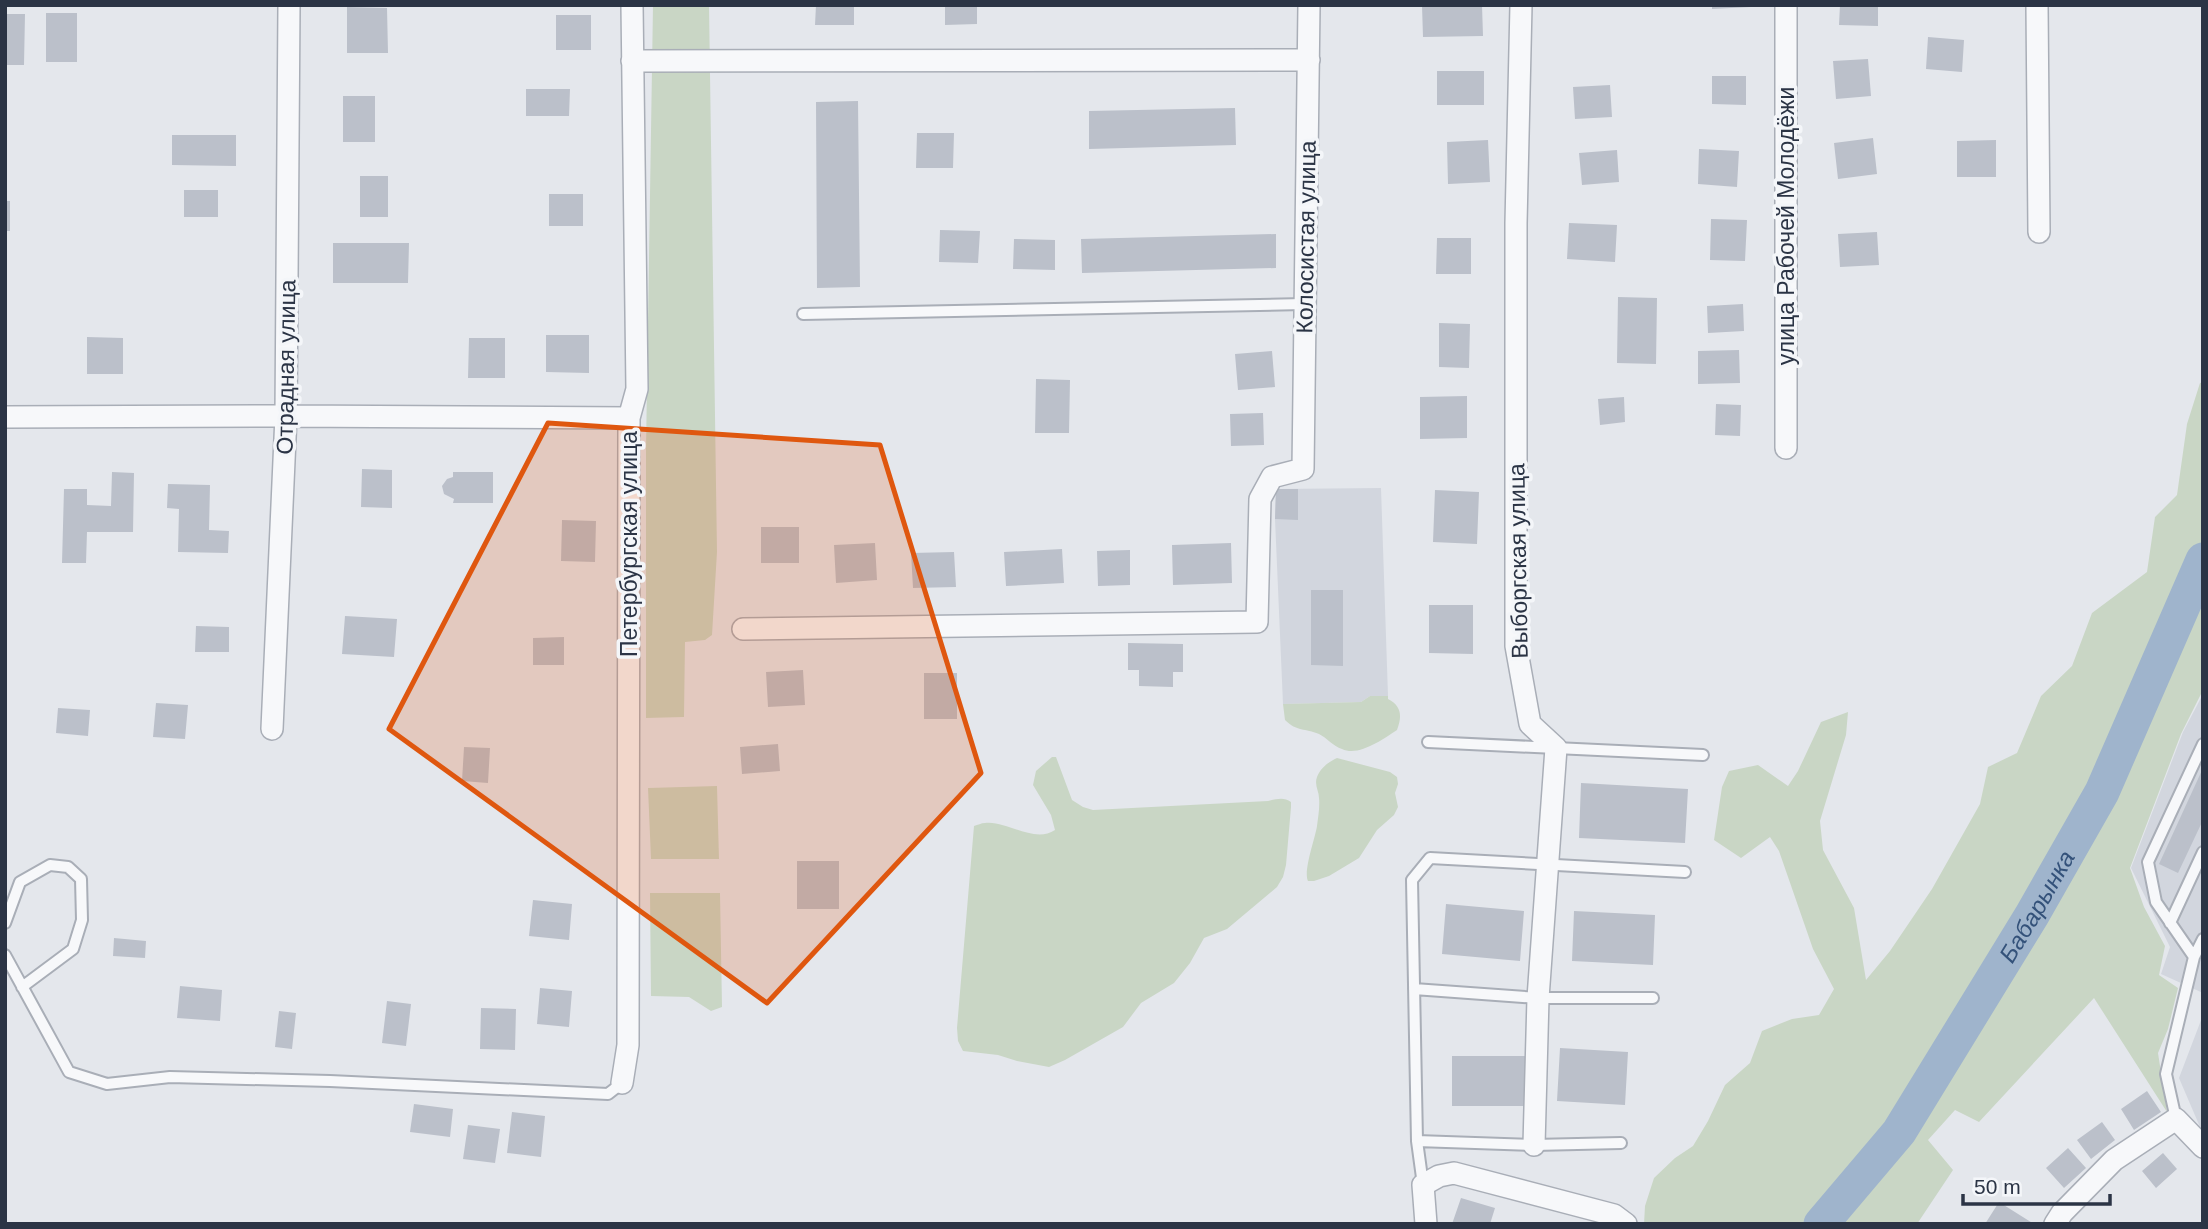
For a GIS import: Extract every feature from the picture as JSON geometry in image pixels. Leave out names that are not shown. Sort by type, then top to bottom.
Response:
[{"type":"street","name":"Отрадная улица","points":[[272,729],[286,416],[289,5]]},
{"type":"street","name":"Петербургская улица","points":[[622,1083],[628,1045],[629,418],[637,389],[632,5]]},
{"type":"street","name":"Колосистая улица","points":[[743,629],[1257,622],[1260,499],[1272,477],[1303,469],[1309,5]]},
{"type":"street","name":"Выборгская улица","points":[[1521,5],[1516,223],[1516,646],[1530,724],[1556,748]]},
{"type":"street","name":"улица Рабочей Молодёжи","points":[[1786,5],[1786,448]]},
{"type":"street","points":[[2037,5],[2039,232]]},
{"type":"street","points":[[632,61],[1309,60]]},
{"type":"street","points":[[5,417],[629,418]]},
{"type":"street","points":[[1534,1145],[1538,998],[1556,748]]},
{"type":"street","points":[[2055,1224],[2062,1213],[2114,1160],[2176,1119],[2203,1147]]},
{"type":"street","points":[[1426,1224],[1423,1185],[1439,1175],[1454,1173],[1614,1215],[1626,1224]]},
{"type":"lane","points":[[803,314],[1304,304]]},
{"type":"lane","points":[[1428,742],[1703,755]]},
{"type":"lane","points":[[2194,957],[2156,902],[2148,862],[2203,744]]},
{"type":"lane","points":[[2170,923],[2203,852]]},
{"type":"lane","points":[[1423,1185],[1417,1141],[1412,880],[1430,858],[1685,872]]},
{"type":"lane","points":[[5,923],[20,882],[50,865],[68,867],[81,879],[82,920],[73,949],[22,987]]},
{"type":"lane","points":[[2176,1119],[2166,1074],[2194,957],[2203,939]]},
{"type":"lane","points":[[5,955],[69,1072],[107,1084],[170,1077],[330,1081],[607,1094],[622,1083]]},
{"type":"lane","points":[[1414,989],[1538,998],[1653,998]]},
{"type":"lane","points":[[1417,1141],[1534,1145],[1620,1143]]},
{"type":"highlighted area","points":[[548,423],[880,445],[981,773],[767,1003],[389,729]]},
{"type":"shaded area","points":[[1381,488],[1388,696],[1370,696],[1361,702],[1283,704],[1276,489]]},
{"type":"shaded area","points":[[2203,694],[2203,993],[2161,974],[2170,947],[2131,868],[2183,732]]},
{"type":"shaded area","points":[[2203,1015],[2203,1134],[2179,1078]]},
{"type":"green space","points":[[653,5],[709,5],[717,552],[712,635],[705,640],[685,642],[684,717],[646,718],[646,449]]},
{"type":"green space","points":[[2203,382],[2203,690],[2181,734],[2130,868],[2144,907],[2165,946],[2159,975],[2178,988],[2168,1029],[2158,1053],[2167,1112],[2094,998],[1979,1122],[1955,1110],[1928,1140],[1953,1170],[1917,1224],[1644,1224],[1645,1206],[1654,1178],[1675,1158],[1693,1146],[1725,1085],[1750,1063],[1762,1031],[1792,1019],[1819,1015],[1834,989],[1813,949],[1779,851],[1770,837],[1741,858],[1714,840],[1722,787],[1729,771],[1758,765],[1788,786],[1821,722],[1848,712],[1846,735],[1820,821],[1823,850],[1854,908],[1866,980],[1890,951],[1932,889],[1980,804],[1988,767],[2017,753],[2041,696],[2072,666],[2092,613],[2147,572],[2155,517],[2177,495],[2187,424],[2200,383]]},
{"type":"green space","points":[[1370,696],[1388,696],[1400,712],[1400,721],[1397,730],[1356,751],[1342,749],[1319,734],[1297,728],[1285,720],[1283,704],[1361,702]]},
{"type":"green space","points":[[1052,757],[1056,757],[1072,800],[1093,810],[1280,799],[1291,802],[1291,807],[1286,865],[1277,887],[1227,929],[1204,938],[1190,963],[1174,983],[1141,1003],[1123,1027],[1049,1067],[998,1055],[963,1051],[958,1041],[957,1028],[974,826],[993,823],[1038,834],[1055,830],[1051,815],[1033,785],[1036,771]]},
{"type":"green space","points":[[1337,758],[1390,772],[1397,777],[1395,793],[1398,807],[1394,815],[1377,830],[1359,858],[1329,876],[1308,881],[1308,863],[1319,809],[1316,780],[1323,768]]},
{"type":"green space","points":[[717,786],[719,859],[651,859],[648,788]]},
{"type":"green space","points":[[650,893],[720,893],[722,1007],[711,1011],[689,997],[651,996]]},
{"type":"building","points":[[816,5],[854,5],[854,25],[815,25]]},
{"type":"building","points":[[945,5],[977,5],[977,24],[945,25]]},
{"type":"building","points":[[1422,5],[1482,5],[1483,36],[1423,37]]},
{"type":"building","points":[[1712,5],[1751,5],[1751,7],[1712,9]]},
{"type":"building","points":[[1840,5],[1878,5],[1878,26],[1839,25]]},
{"type":"building","points":[[347,7],[387,8],[388,53],[347,53]]},
{"type":"building","points":[[46,13],[77,13],[77,62],[46,62]]},
{"type":"building","points":[[5,14],[25,14],[24,65],[5,65]]},
{"type":"building","points":[[556,15],[591,15],[591,50],[556,50]]},
{"type":"building","points":[[1928,37],[1964,40],[1962,72],[1926,69]]},
{"type":"building","points":[[1868,59],[1871,96],[1836,99],[1833,61]]},
{"type":"building","points":[[1437,71],[1484,71],[1484,105],[1437,105]]},
{"type":"building","points":[[1712,76],[1746,76],[1746,105],[1712,104]]},
{"type":"building","points":[[1610,85],[1612,117],[1575,119],[1573,87]]},
{"type":"building","points":[[526,89],[570,89],[569,116],[526,116]]},
{"type":"building","points":[[343,96],[375,96],[375,142],[343,142]]},
{"type":"building","points":[[858,101],[860,287],[817,288],[816,102]]},
{"type":"building","points":[[1235,108],[1236,145],[1089,149],[1089,111]]},
{"type":"building","points":[[917,133],[954,133],[953,168],[916,168]]},
{"type":"building","points":[[172,135],[236,135],[236,166],[172,165]]},
{"type":"building","points":[[1873,138],[1877,174],[1838,179],[1834,143]]},
{"type":"building","points":[[1488,140],[1490,182],[1448,184],[1447,142]]},
{"type":"building","points":[[1996,140],[1996,177],[1957,177],[1957,141]]},
{"type":"building","points":[[1699,149],[1739,151],[1737,187],[1698,184]]},
{"type":"building","points":[[1617,150],[1619,182],[1582,185],[1579,153]]},
{"type":"building","points":[[360,176],[388,176],[388,217],[360,217]]},
{"type":"building","points":[[184,190],[218,190],[218,217],[184,217]]},
{"type":"building","points":[[549,194],[583,194],[583,226],[549,226]]},
{"type":"building","points":[[5,201],[10,201],[10,231],[5,231]]},
{"type":"building","points":[[1711,219],[1747,220],[1745,261],[1710,260]]},
{"type":"building","points":[[1569,223],[1617,225],[1615,262],[1567,259]]},
{"type":"building","points":[[940,230],[980,231],[978,263],[939,262]]},
{"type":"building","points":[[1877,232],[1879,265],[1840,267],[1838,234]]},
{"type":"building","points":[[1276,234],[1276,268],[1082,273],[1081,239]]},
{"type":"building","points":[[1437,238],[1471,238],[1471,274],[1436,274]]},
{"type":"building","points":[[1014,239],[1055,240],[1055,270],[1013,269]]},
{"type":"building","points":[[333,243],[409,243],[408,283],[333,283]]},
{"type":"building","points":[[1618,297],[1657,298],[1656,364],[1617,363]]},
{"type":"building","points":[[1743,304],[1744,331],[1708,333],[1707,306]]},
{"type":"building","points":[[1439,323],[1470,324],[1469,368],[1439,367]]},
{"type":"building","points":[[546,335],[589,335],[589,373],[546,372]]},
{"type":"building","points":[[87,337],[123,338],[123,374],[87,374]]},
{"type":"building","points":[[469,338],[505,338],[505,378],[468,378]]},
{"type":"building","points":[[1739,350],[1740,383],[1698,384],[1698,351]]},
{"type":"building","points":[[1272,351],[1275,387],[1238,390],[1235,354]]},
{"type":"building","points":[[1036,379],[1070,380],[1069,433],[1035,433]]},
{"type":"building","points":[[1467,396],[1467,438],[1420,439],[1420,397]]},
{"type":"building","points":[[1624,397],[1625,422],[1600,425],[1598,399]]},
{"type":"building","points":[[1716,404],[1741,405],[1740,436],[1715,435]]},
{"type":"building","points":[[1263,413],[1264,445],[1231,446],[1230,414]]},
{"type":"building","points":[[362,469],[392,470],[392,508],[361,507]]},
{"type":"building","points":[[112,472],[134,473],[133,532],[87,532],[86,563],[62,563],[64,489],[87,489],[87,505],[111,506]]},
{"type":"building","points":[[453,472],[493,472],[493,503],[453,503],[454,499],[444,494],[442,486],[447,479],[453,477]]},
{"type":"building","points":[[168,484],[210,485],[209,530],[229,531],[228,553],[178,552],[179,509],[167,508]]},
{"type":"building","points":[[1276,489],[1298,489],[1298,520],[1275,519]]},
{"type":"building","points":[[1435,490],[1479,492],[1477,544],[1433,542]]},
{"type":"building","points":[[562,520],[596,521],[595,562],[561,561]]},
{"type":"building","points":[[761,527],[799,527],[799,563],[761,563]]},
{"type":"building","points":[[875,543],[877,580],[836,583],[834,545]]},
{"type":"building","points":[[1231,543],[1232,583],[1173,585],[1172,545]]},
{"type":"building","points":[[1062,549],[1064,583],[1006,586],[1004,552]]},
{"type":"building","points":[[1130,550],[1130,585],[1098,586],[1097,551]]},
{"type":"building","points":[[954,552],[956,587],[913,588],[911,553]]},
{"type":"building","points":[[1311,590],[1343,590],[1343,666],[1311,665]]},
{"type":"building","points":[[1429,605],[1473,605],[1473,654],[1429,653]]},
{"type":"building","points":[[345,616],[397,619],[394,657],[342,654]]},
{"type":"building","points":[[196,626],[229,627],[229,652],[195,652]]},
{"type":"building","points":[[564,637],[564,665],[533,665],[533,638]]},
{"type":"building","points":[[1128,643],[1183,644],[1183,672],[1173,672],[1173,687],[1139,686],[1139,670],[1128,670]]},
{"type":"building","points":[[803,670],[805,705],[768,707],[766,672]]},
{"type":"building","points":[[924,673],[957,673],[957,719],[924,719]]},
{"type":"building","points":[[156,703],[188,705],[185,739],[153,737]]},
{"type":"building","points":[[58,708],[90,710],[88,736],[56,733]]},
{"type":"building","points":[[778,744],[780,771],[742,774],[740,747]]},
{"type":"building","points":[[464,747],[490,748],[488,783],[462,781]]},
{"type":"building","points":[[2203,768],[2203,820],[2178,873],[2159,864]]},
{"type":"building","points":[[1581,783],[1688,789],[1685,843],[1579,838]]},
{"type":"building","points":[[797,861],[839,861],[839,909],[797,909]]},
{"type":"building","points":[[533,900],[572,904],[569,940],[529,936]]},
{"type":"building","points":[[1446,904],[1524,911],[1520,961],[1442,954]]},
{"type":"building","points":[[1574,911],[1655,915],[1653,965],[1572,961]]},
{"type":"building","points":[[114,938],[146,941],[145,958],[113,956]]},
{"type":"building","points":[[180,986],[222,990],[220,1021],[177,1018]]},
{"type":"building","points":[[540,988],[572,991],[569,1027],[537,1024]]},
{"type":"building","points":[[387,1001],[411,1004],[406,1046],[382,1043]]},
{"type":"building","points":[[481,1008],[516,1009],[515,1050],[480,1049]]},
{"type":"building","points":[[279,1011],[296,1013],[292,1049],[275,1047]]},
{"type":"building","points":[[1560,1048],[1628,1052],[1625,1105],[1557,1101]]},
{"type":"building","points":[[1452,1056],[1527,1056],[1528,1106],[1452,1106]]},
{"type":"building","points":[[2147,1091],[2161,1112],[2134,1130],[2121,1109]]},
{"type":"building","points":[[414,1104],[453,1109],[450,1137],[410,1132]]},
{"type":"building","points":[[512,1112],[545,1116],[541,1157],[507,1153]]},
{"type":"building","points":[[2102,1122],[2115,1140],[2091,1159],[2077,1140]]},
{"type":"building","points":[[468,1125],[500,1129],[495,1163],[463,1159]]},
{"type":"building","points":[[2068,1148],[2086,1168],[2064,1188],[2046,1168]]},
{"type":"building","points":[[2163,1153],[2177,1169],[2156,1188],[2142,1171]]},
{"type":"building","points":[[1461,1198],[1495,1208],[1490,1224],[1452,1224]]},
{"type":"building","points":[[1999,1202],[2034,1224],[1985,1224]]},
{"type":"waterway","name":"Бабарынка","points":[[1821,1224],[1899,1132],[2032,915],[2102,792],[2203,560]]}]
